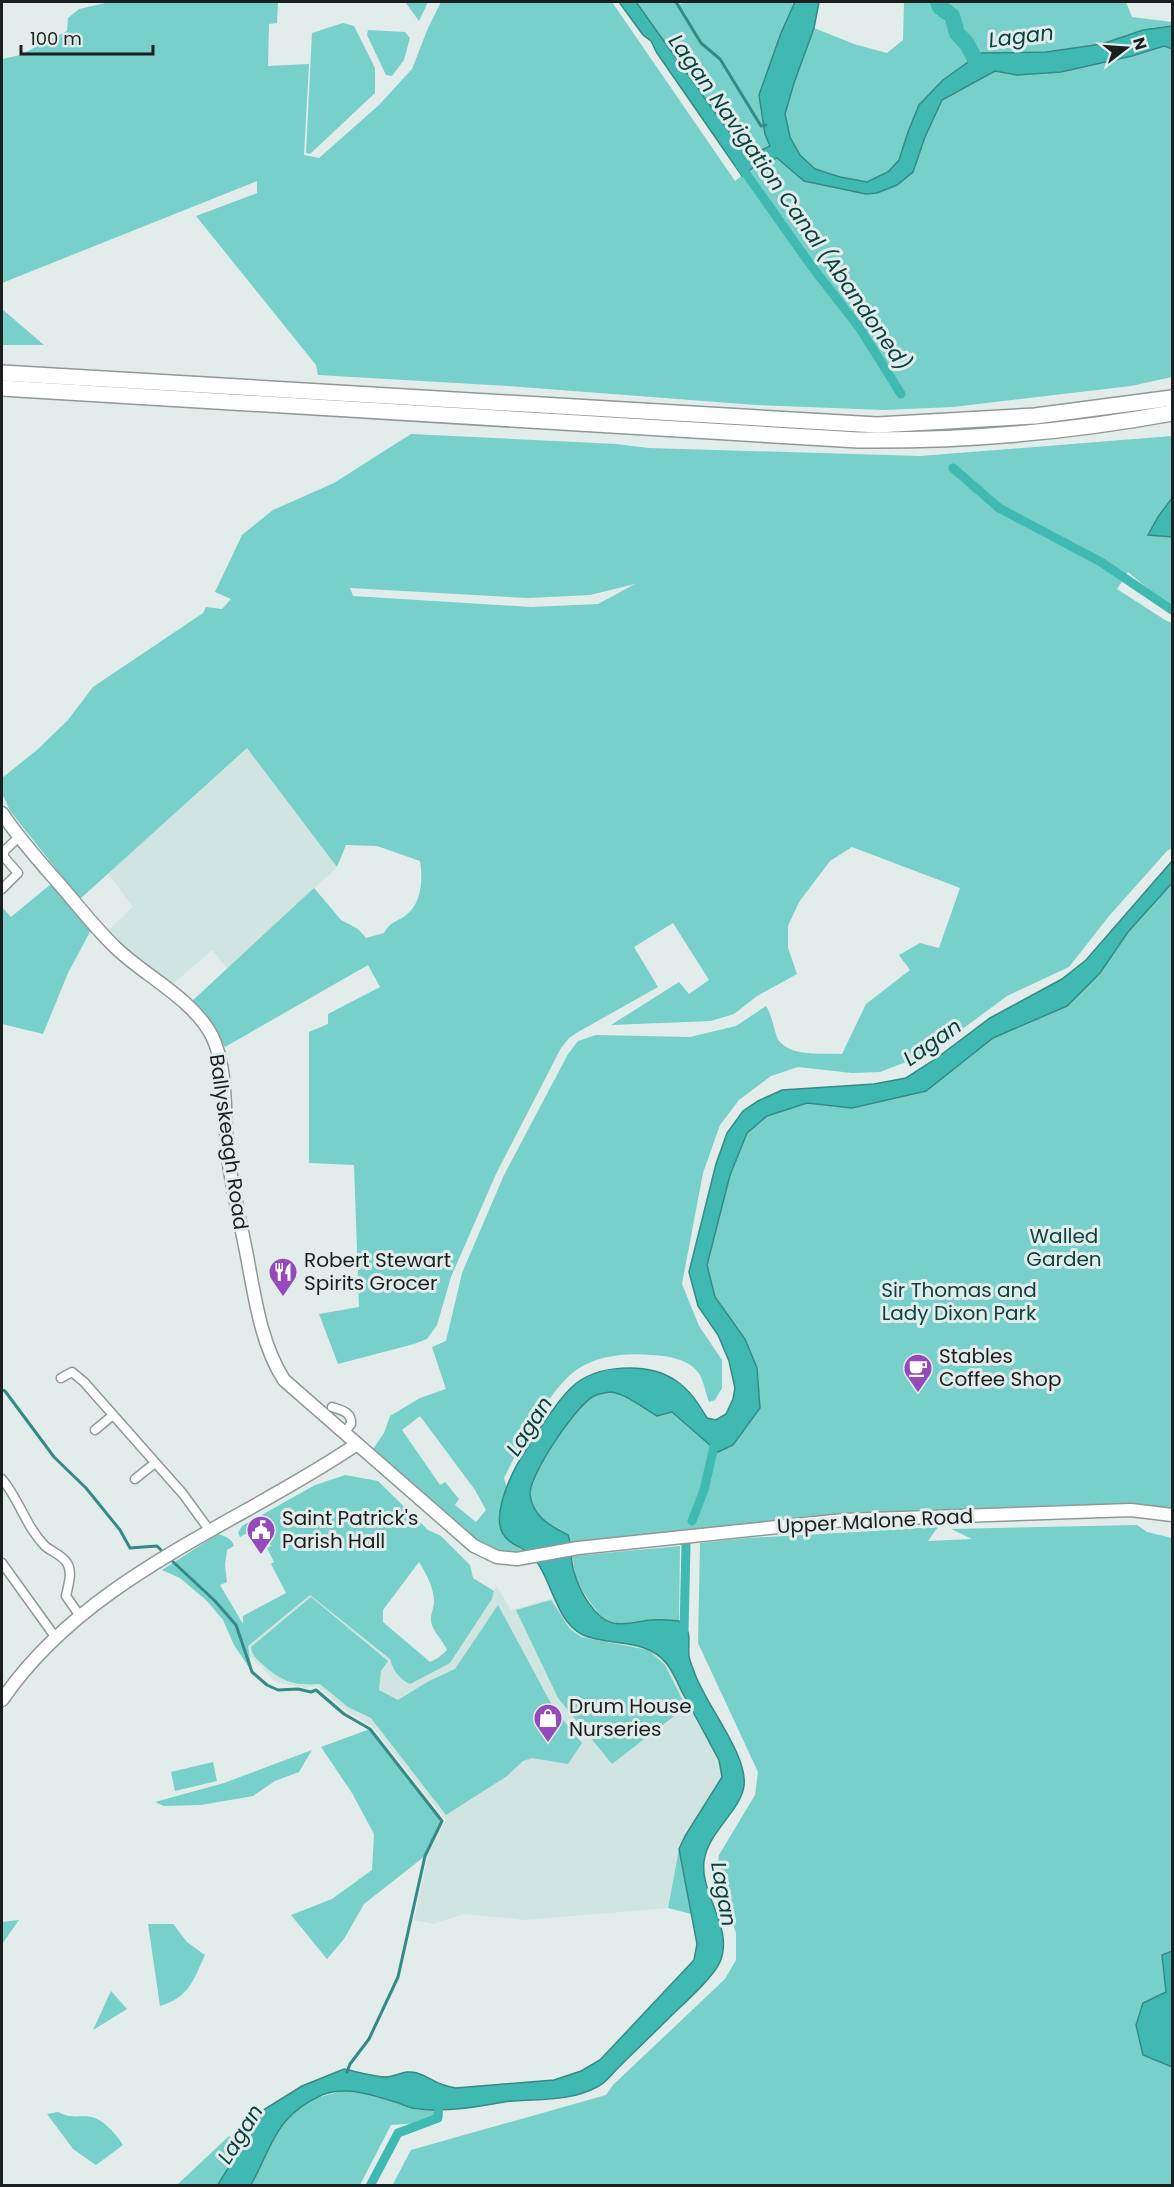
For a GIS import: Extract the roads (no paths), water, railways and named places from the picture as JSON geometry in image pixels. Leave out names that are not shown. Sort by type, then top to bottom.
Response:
[{"type":"highway","points":[[2,373],[877,425],[1035,416],[1173,398]]},
{"type":"highway","points":[[2,388],[896,441],[1070,428],[1173,413]]},
{"type":"main road","name":"Ballyskeagh Road","points":[[2,813],[19,837],[102,934],[177,997],[196,1015],[211,1035],[219,1054],[226,1115],[227,1156],[267,1345],[284,1380],[357,1444]]},
{"type":"main road","points":[[2,1696],[56,1638],[118,1586],[357,1444]]},
{"type":"main road","name":"Upper Malone Road","points":[[357,1444],[474,1546],[497,1557],[517,1559],[578,1548],[844,1520],[1131,1510],[1173,1515]]},
{"type":"street","points":[[2,889],[18,873],[4,857],[4,851],[19,837]]},
{"type":"street","points":[[61,1378],[72,1372],[183,1494],[210,1531]]},
{"type":"street","points":[[332,1407],[350,1416],[351,1424],[344,1433]]},
{"type":"street","points":[[95,1430],[113,1415]]},
{"type":"street","points":[[135,1479],[155,1463]]},
{"type":"street","points":[[2,1479],[45,1546],[68,1564],[70,1573],[66,1596],[80,1617]]},
{"type":"street","points":[[2,1563],[56,1638]]},
{"type":"waterway","points":[[676,2],[701,43],[720,59],[761,126],[766,125]]},
{"type":"waterway","points":[[938,2],[940,7],[952,16],[957,33],[967,44],[979,66]]},
{"type":"waterway","name":"Lagan Navigation Canal (Abandoned)","points":[[740,165],[810,264],[861,330],[901,394]]},
{"type":"waterway","name":"Lagan Navigation Canal (Abandoned)","points":[[953,468],[999,508],[1101,562],[1172,610]]},
{"type":"waterway","points":[[2,1390],[54,1457],[86,1488],[120,1530],[130,1548],[157,1546],[163,1552]]},
{"type":"waterway","points":[[692,1521],[704,1490],[716,1438]]},
{"type":"waterway","points":[[681,1638],[684,1630],[686,1545]]},
{"type":"waterway","points":[[170,1559],[215,1601],[236,1625],[252,1672],[267,1685],[278,1690],[298,1689],[311,1692],[316,1690],[344,1714],[370,1729],[442,1821],[425,1856],[398,1977],[369,2039],[350,2064],[347,2072]]},
{"type":"waterway","points":[[370,2186],[398,2133],[438,2118],[439,2099]]},
{"type":"place","name":"Robert Stewart Spirits Grocer","points":[[283,1298]]},
{"type":"place","name":"Stables Coffee Shop","points":[[918,1394]]},
{"type":"place","name":"Saint Patrick's Parish Hall","points":[[261,1556]]},
{"type":"place","name":"Drum House Nurseries","points":[[548,1744]]},
{"type":"water label","name":"Lagan","points":[[1021,36]]},
{"type":"water label","name":"Lagan","points":[[932,1042]]},
{"type":"water label","name":"Lagan","points":[[529,1426]]},
{"type":"water label","name":"Lagan","points":[[724,1894]]},
{"type":"water label","name":"Lagan","points":[[240,2134]]},
{"type":"park label","name":"Walled Garden","points":[[1064,1248]]},
{"type":"park label","name":"Sir Thomas and Lady Dixon Park","points":[[959,1302]]}]
